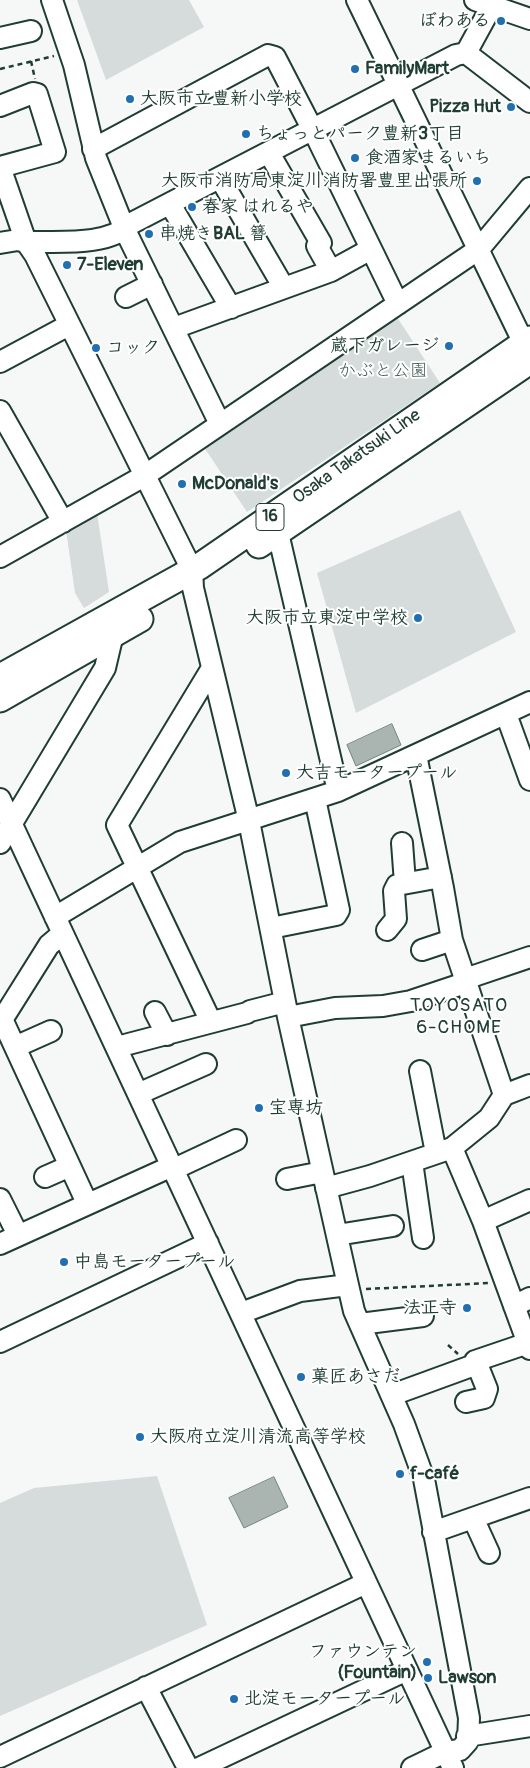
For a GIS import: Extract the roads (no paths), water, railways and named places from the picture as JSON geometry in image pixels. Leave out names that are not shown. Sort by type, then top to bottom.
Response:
[{"type":"main road","name":"Osaka Takatsuki Line","points":[[0,677],[278,533],[528,350]]},
{"type":"main road","name":"Osaka Takatsuki Line","points":[[0,699],[113,634],[528,350]]},
{"type":"street","points":[[52,0],[70,52],[93,149],[125,230],[220,424]]},
{"type":"street","points":[[357,0],[528,350]]},
{"type":"street","points":[[466,53],[488,2],[530,19]]},
{"type":"street","points":[[0,38],[30,31]]},
{"type":"street","points":[[0,243],[18,240],[26,242],[87,240],[119,234],[132,224],[456,55],[466,53],[530,102]]},
{"type":"street","points":[[93,149],[268,55],[275,57],[398,304]]},
{"type":"street","points":[[0,106],[33,93],[37,94],[55,152],[1,172],[26,242],[35,255],[144,476],[192,579],[249,820],[287,1010],[349,1288],[360,1324],[392,1396],[424,1479],[469,1718],[468,1741],[449,1760],[412,1768]]},
{"type":"street","points":[[269,153],[321,243],[317,246],[331,271]]},
{"type":"street","points":[[220,178],[284,288]]},
{"type":"street","points":[[0,557],[144,476],[479,249],[530,188]]},
{"type":"street","points":[[170,204],[230,308]]},
{"type":"street","points":[[174,328],[331,271],[371,249]]},
{"type":"street","points":[[126,297],[152,284]]},
{"type":"street","points":[[0,362],[69,325]]},
{"type":"street","points":[[0,410],[63,522]]},
{"type":"street","points":[[278,533],[338,791]]},
{"type":"street","points":[[0,843],[6,822],[105,668],[113,634]]},
{"type":"street","points":[[211,1022],[117,825],[212,668]]},
{"type":"street","points":[[87,1203],[15,1047],[1,1021],[59,926],[137,867],[180,842],[338,791],[530,702]]},
{"type":"street","points":[[506,714],[530,780]]},
{"type":"street","points":[[416,755],[452,940],[504,1095]]},
{"type":"street","points":[[0,799],[6,822],[59,926],[117,1047],[171,1169],[208,1243],[449,1760]]},
{"type":"street","points":[[271,928],[336,915],[339,910],[315,799]]},
{"type":"street","points":[[402,843],[405,884]]},
{"type":"street","points":[[383,936],[396,919],[394,891],[397,885],[441,877]]},
{"type":"street","points":[[422,950],[452,940]]},
{"type":"street","points":[[117,1047],[248,1012],[383,1006],[411,1001],[465,983],[468,978],[530,956]]},
{"type":"street","points":[[155,1012],[167,1035]]},
{"type":"street","points":[[15,1047],[51,1031]]},
{"type":"street","points":[[138,1094],[206,1064]]},
{"type":"street","points":[[420,1071],[444,1150],[483,1221],[505,1282],[522,1302],[529,1346],[475,1361],[487,1389],[484,1398],[466,1402]]},
{"type":"street","points":[[287,1179],[324,1180],[412,1162],[444,1150],[489,1118],[504,1095],[530,1085]]},
{"type":"street","points":[[0,1244],[87,1203],[236,1140]]},
{"type":"street","points":[[412,1162],[423,1238]]},
{"type":"street","points":[[45,1177],[70,1166]]},
{"type":"street","points":[[0,1199],[18,1236]]},
{"type":"street","points":[[483,1221],[530,1200]]},
{"type":"street","points":[[337,1235],[393,1226]]},
{"type":"street","points":[[0,1342],[208,1243]]},
{"type":"street","points":[[240,1313],[300,1291],[349,1288]]},
{"type":"street","points":[[360,1324],[423,1316]]},
{"type":"street","points":[[392,1396],[477,1364]]},
{"type":"street","points":[[433,1532],[530,1498]]},
{"type":"street","points":[[473,1518],[489,1553]]},
{"type":"street","points":[[0,1757],[366,1583]]},
{"type":"street","points":[[199,1768],[407,1670]]},
{"type":"street","points":[[146,1687],[188,1768]]},
{"type":"street","points":[[467,1736],[530,1726]]},
{"type":"place","name":"ぼわある","points":[[501,21]]},
{"type":"place","name":"FamilyMart","points":[[355,69]]},
{"type":"place","name":"大阪市立豊新小学校","points":[[130,99]]},
{"type":"place","name":"Pizza Hut","points":[[511,107]]},
{"type":"place","name":"ちょっとパーク豊新3丁目","points":[[246,134]]},
{"type":"place","name":"食酒家まるいち","points":[[355,158]]},
{"type":"place","name":"大阪市消防局東淀川消防署豊里出張所","points":[[477,181]]},
{"type":"place","name":"春家 はれるや","points":[[192,207]]},
{"type":"place","name":"串焼きBAL 簪","points":[[149,234]]},
{"type":"place","name":"7-Eleven","points":[[67,265]]},
{"type":"place","name":"蔵下ガレージ","points":[[449,346]]},
{"type":"place","name":"コック","points":[[96,348]]},
{"type":"place","name":"McDonald's","points":[[182,484]]},
{"type":"place","name":"大阪市立東淀中学校","points":[[418,618]]},
{"type":"place","name":"大吉モータープール","points":[[286,773]]},
{"type":"place","name":"宝専坊","points":[[259,1108]]},
{"type":"place","name":"中島モータープール","points":[[64,1262]]},
{"type":"place","name":"法正寺","points":[[467,1308]]},
{"type":"place","name":"菓匠あさだ","points":[[301,1377]]},
{"type":"place","name":"大阪府立淀川清流高等学校","points":[[140,1437]]},
{"type":"place","name":"f-café","points":[[400,1474]]},
{"type":"place","name":"ファウンテン (Fountain)","points":[[427,1662]]},
{"type":"place","name":"Lawson","points":[[428,1678]]},
{"type":"place","name":"北淀モータープール","points":[[234,1699]]},
{"type":"district","name":"TOYOSATO 6-CHOME","points":[[459,1017]]},
{"type":"park label","name":"かぶと公園","points":[[383,371]]}]
